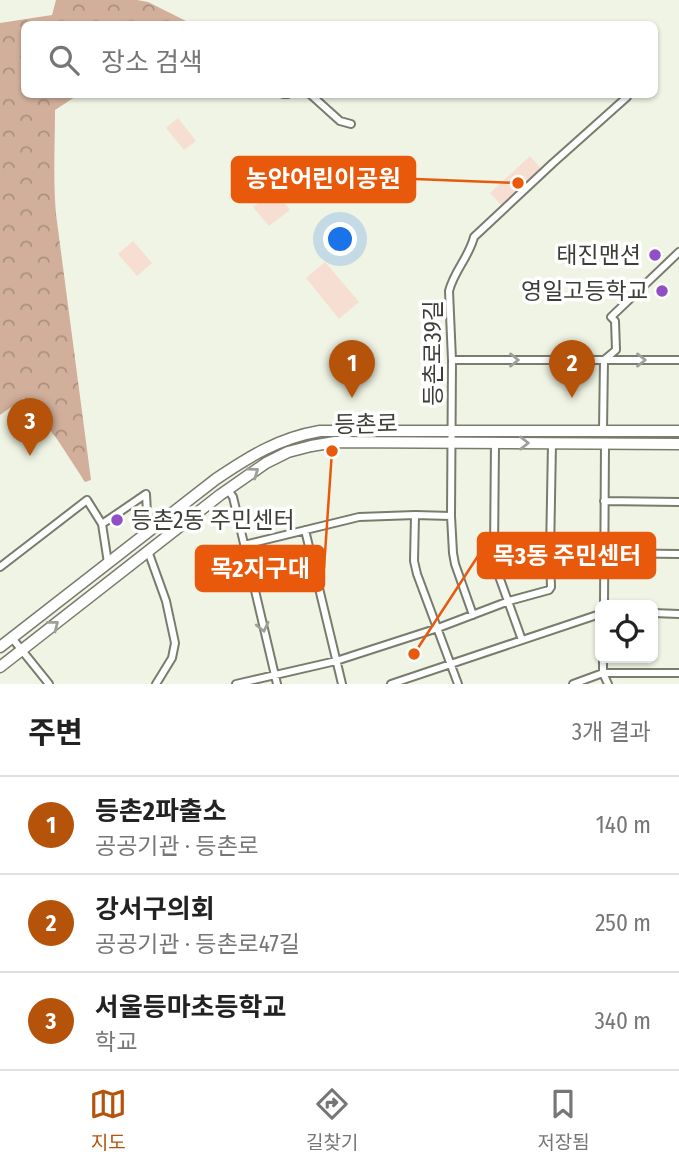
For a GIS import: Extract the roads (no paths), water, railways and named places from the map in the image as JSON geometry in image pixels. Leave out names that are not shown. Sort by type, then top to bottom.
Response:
[{"type":"main road","name":"등촌로","points":[[0,647],[216,479],[267,447],[298,435],[320,431],[679,430]]},
{"type":"main road","name":"등촌로","points":[[0,667],[229,490],[273,459],[288,452],[335,442],[679,443]]},
{"type":"street","points":[[314,98],[340,121],[351,124]]},
{"type":"street","name":"등촌로39길","points":[[473,615],[455,564],[451,516],[452,360],[449,291],[452,280],[472,246],[474,237],[626,98]]},
{"type":"street","points":[[603,430],[604,360],[616,350],[615,321],[611,317],[679,252]]},
{"type":"street","points":[[452,360],[679,360]]},
{"type":"street","points":[[495,443],[496,568],[522,640]]},
{"type":"street","points":[[236,684],[336,661],[438,628],[509,601],[549,590],[552,443]]},
{"type":"street","points":[[604,600],[605,443]]},
{"type":"street","points":[[229,490],[233,497],[277,684]]},
{"type":"street","points":[[102,524],[146,494],[147,513],[156,526]]},
{"type":"street","points":[[0,567],[87,500],[102,524],[108,563]]},
{"type":"street","points":[[604,501],[679,502]]},
{"type":"street","points":[[415,515],[414,561],[417,574],[458,684]]},
{"type":"street","points":[[244,545],[359,517],[451,516]]},
{"type":"street","points":[[305,530],[342,684]]},
{"type":"street","points":[[148,551],[166,601],[175,643],[172,658],[156,684]]},
{"type":"street","points":[[494,552],[550,555],[679,554]]},
{"type":"street","points":[[658,613],[679,614]]},
{"type":"street","points":[[391,684],[595,616]]},
{"type":"street","points":[[12,638],[49,684]]},
{"type":"street","points":[[603,663],[603,673],[608,684]]},
{"type":"street","points":[[573,684],[603,673],[679,673]]},
{"type":"place","name":"농안어린이공원","points":[[518,183]]},
{"type":"place","name":"태진맨션","points":[[655,255]]},
{"type":"place","name":"영일고등학교","points":[[662,291]]},
{"type":"place","name":"등촌2파출소","points":[[352,398]]},
{"type":"place","name":"강서구의회","points":[[572,398]]},
{"type":"place","name":"목2지구대","points":[[332,451]]},
{"type":"place","name":"서울등마초등학교","points":[[30,456]]},
{"type":"place","name":"등촌2동 주민센터","points":[[117,520]]},
{"type":"place","name":"목3동 주민센터","points":[[414,654]]}]
